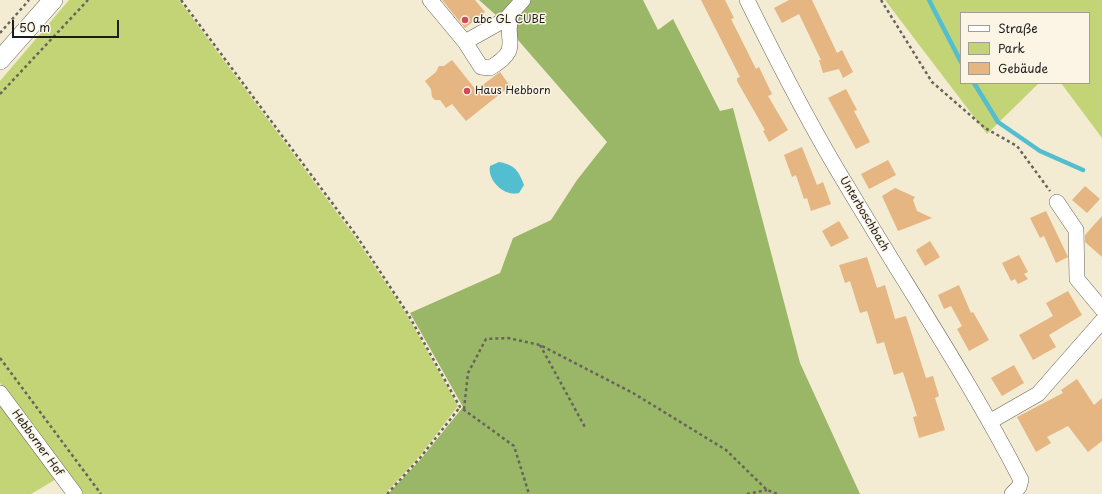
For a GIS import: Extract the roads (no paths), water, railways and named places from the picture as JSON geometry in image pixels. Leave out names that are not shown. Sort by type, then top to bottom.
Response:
[{"type":"main road","points":[[0,60],[53,0]]},
{"type":"street","points":[[430,0],[465,42],[481,67],[490,68],[508,55],[510,47],[509,22],[513,12]]},
{"type":"street","points":[[465,42],[506,19],[523,0]]},
{"type":"street","name":"Unterboschbach","points":[[747,0],[793,91],[846,185],[991,421],[1021,480],[1019,488],[1012,494]]},
{"type":"street","points":[[1057,202],[1076,230],[1077,279],[1102,309]]},
{"type":"street","points":[[991,421],[1038,394],[1102,321]]},
{"type":"street","name":"Hebborner Hof","points":[[0,393],[75,494]]},
{"type":"water","points":[[499,162],[509,165],[518,172],[524,185],[519,193],[508,193],[498,187],[494,182],[491,177],[490,166]]},
{"type":"waterway","points":[[929,0],[960,60]]},
{"type":"waterway","points":[[975,84],[998,122],[1040,151],[1083,170]]},
{"type":"place","name":"abc GL CUBE","points":[[465,20]]},
{"type":"place","name":"Haus Hebborn","points":[[467,91]]}]
